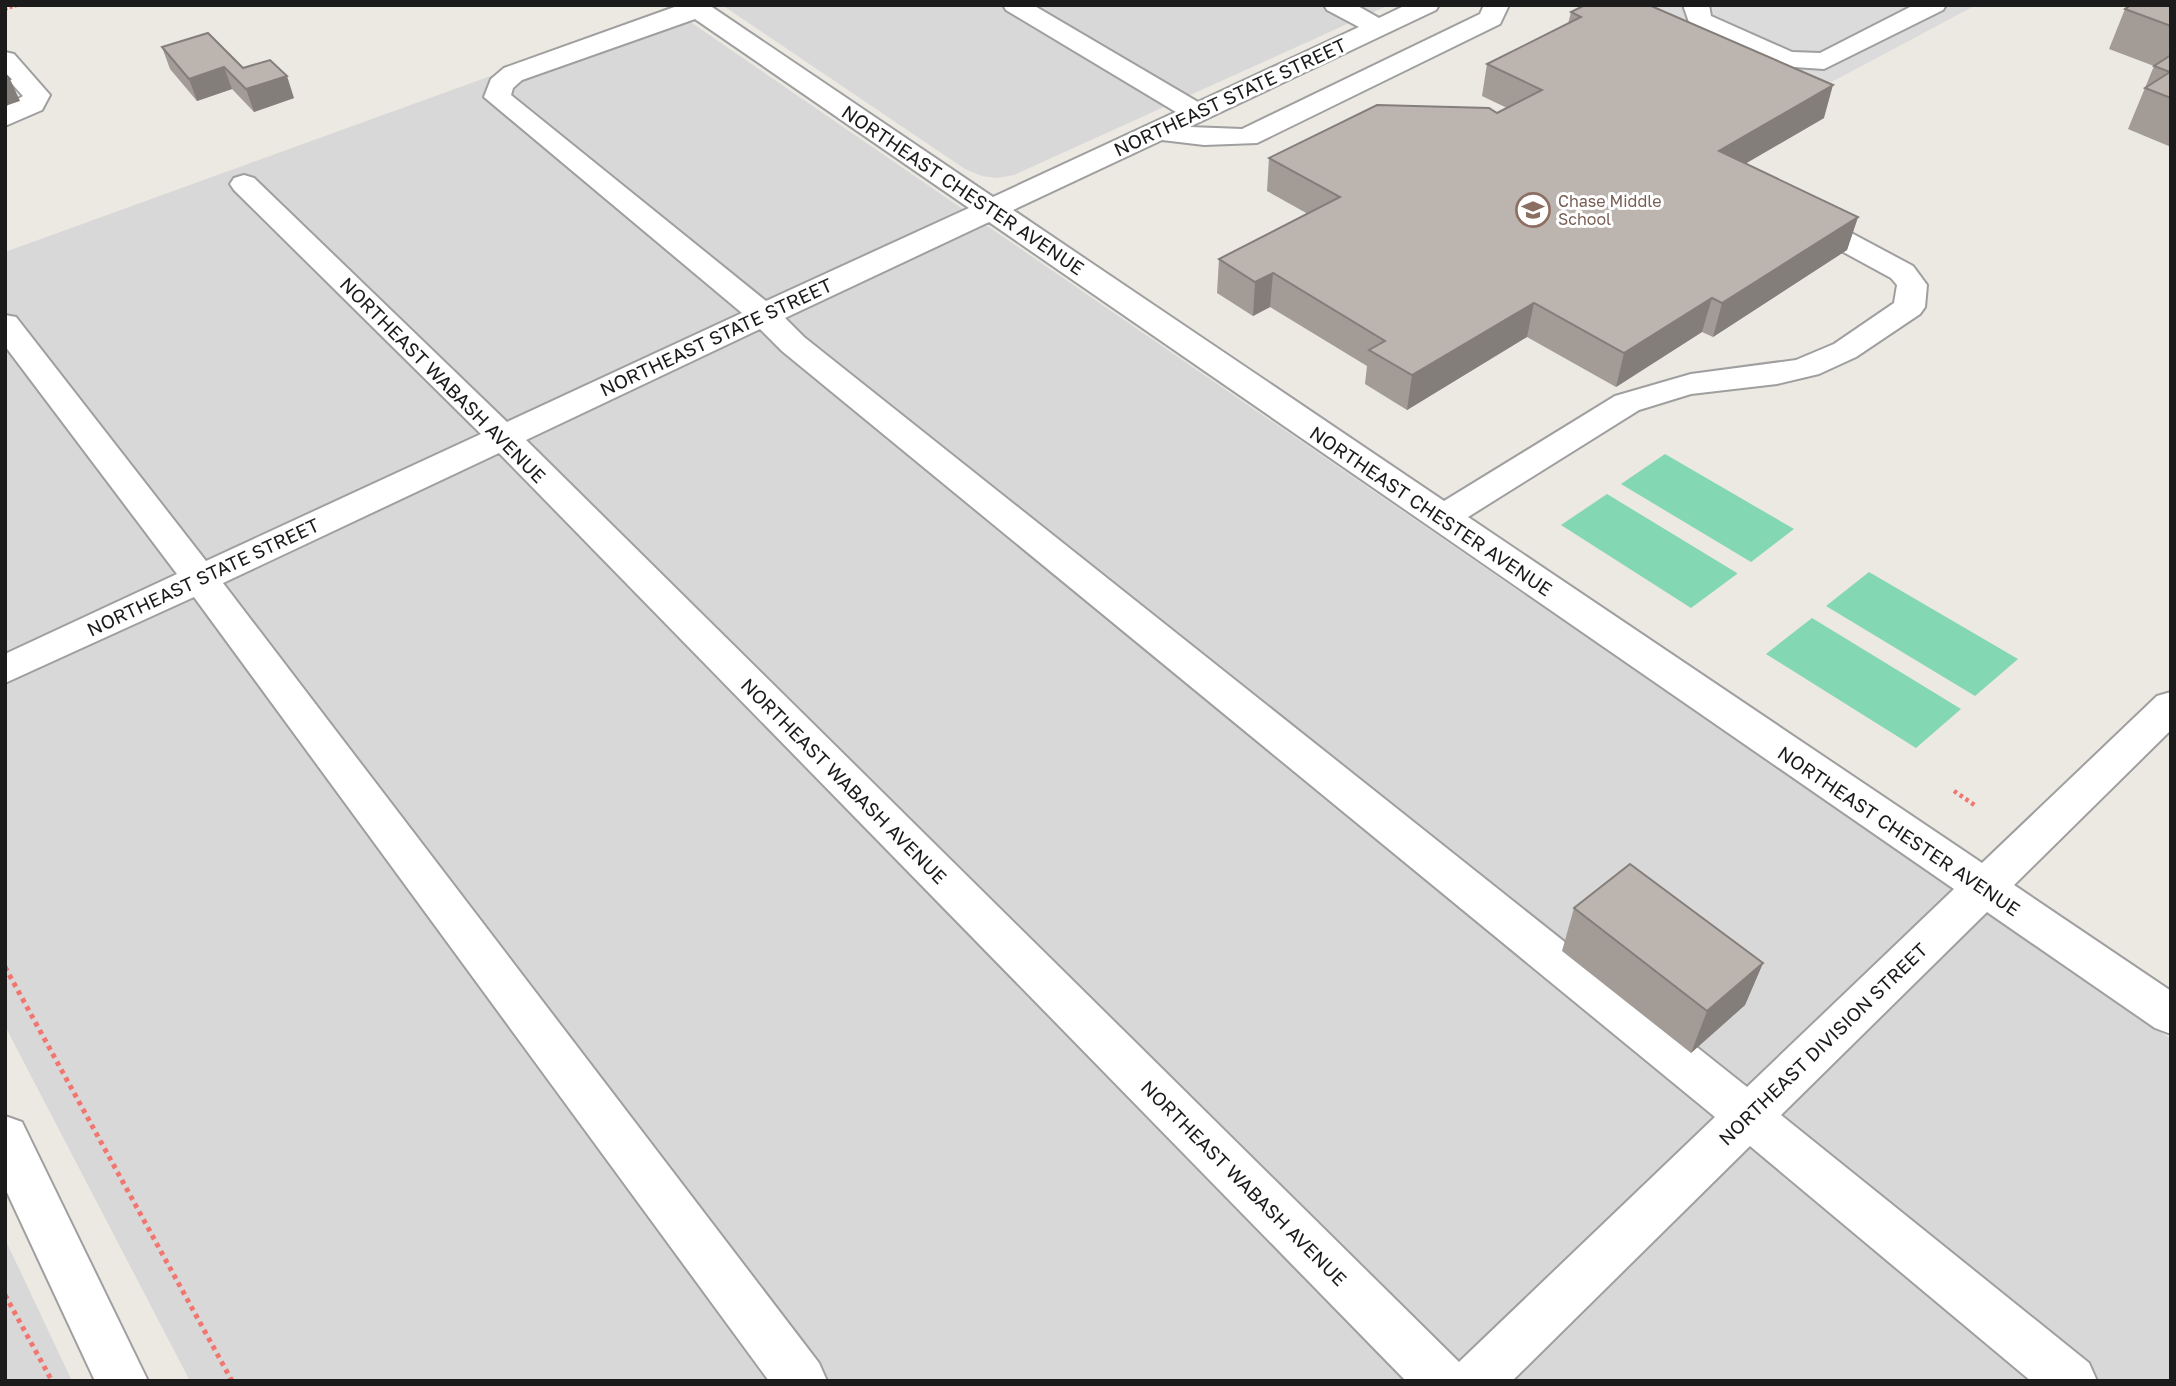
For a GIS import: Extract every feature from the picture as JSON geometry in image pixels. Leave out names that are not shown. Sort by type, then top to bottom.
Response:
[{"type":"street","points":[[1016,5],[1197,113]]},
{"type":"street","points":[[1336,5],[1380,27]]},
{"type":"street","name":"NORTHEAST STATE STREET","points":[[5,670],[1427,5]]},
{"type":"street","points":[[1158,131],[1204,137],[1247,137],[1491,19],[1497,5]]},
{"type":"street","points":[[1696,5],[1699,20],[1788,60],[1824,61],[1934,5]]},
{"type":"street","points":[[695,7],[513,74],[500,85],[497,97],[764,315],[793,344],[1748,1116],[2071,1381]]},
{"type":"street","name":"NORTHEAST CHESTER AVENUE","points":[[695,7],[2171,1015]]},
{"type":"street","points":[[5,116],[22,103],[26,95],[6,68]]},
{"type":"street","name":"NORTHEAST WABASH AVENUE","points":[[244,184],[503,437],[1442,1381]]},
{"type":"street","points":[[1443,518],[1628,403],[1656,392],[1699,383],[1784,373],[1821,363],[1848,349],[1909,307],[1912,285],[1902,272],[1780,207]]},
{"type":"street","points":[[5,324],[200,579],[801,1381]]},
{"type":"street","name":"NORTHEAST DIVISION STREET","points":[[1475,1381],[2171,706]]},
{"type":"street","points":[[5,1137],[122,1381]]},
{"type":"path","points":[[5,9],[18,5]]},
{"type":"path","points":[[1954,792],[1976,806]]},
{"type":"path","points":[[5,967],[232,1381]]},
{"type":"path","points":[[5,1295],[52,1381]]},
{"type":"shaded area","points":[[722,5],[1389,5],[1014,175],[997,178],[982,176],[965,169]]},
{"type":"shaded area","points":[[1645,5],[1976,5],[1824,86]]},
{"type":"shaded area","points":[[673,10],[2171,1039],[2171,1381],[190,1381],[5,1026],[5,252]]},
{"type":"shaded area","points":[[5,1239],[72,1381],[5,1381]]},
{"type":"green space","points":[[1665,454],[1794,529],[1751,562],[1621,484]]},
{"type":"green space","points":[[1607,494],[1737,574],[1691,608],[1561,525]]},
{"type":"green space","points":[[1869,572],[2018,659],[1975,696],[1826,606]]},
{"type":"green space","points":[[1812,618],[1961,709],[1916,748],[1766,654]]},
{"type":"building","name":"Chase Middle School","points":[[1585,5],[1649,5],[1833,85],[1719,151],[1858,217],[1722,303],[1712,298],[1624,353],[1534,303],[1412,375],[1369,350],[1385,341],[1273,273],[1255,282],[1219,259],[1340,197],[1269,158],[1377,105],[1489,108],[1497,113],[1542,90],[1487,64],[1581,17],[1571,12]]},
{"type":"building","points":[[2131,5],[2171,5],[2171,26],[2125,9]]},
{"type":"building","points":[[208,33],[243,68],[270,60],[287,76],[246,89],[224,67],[189,79],[162,47]]},
{"type":"building","points":[[2171,55],[2171,98],[2145,88],[2170,72],[2154,66]]},
{"type":"building","points":[[1630,864],[1763,963],[1707,1011],[1574,908]]},
{"type":"place","name":"Chase Middle School","points":[[1533,210]]}]
